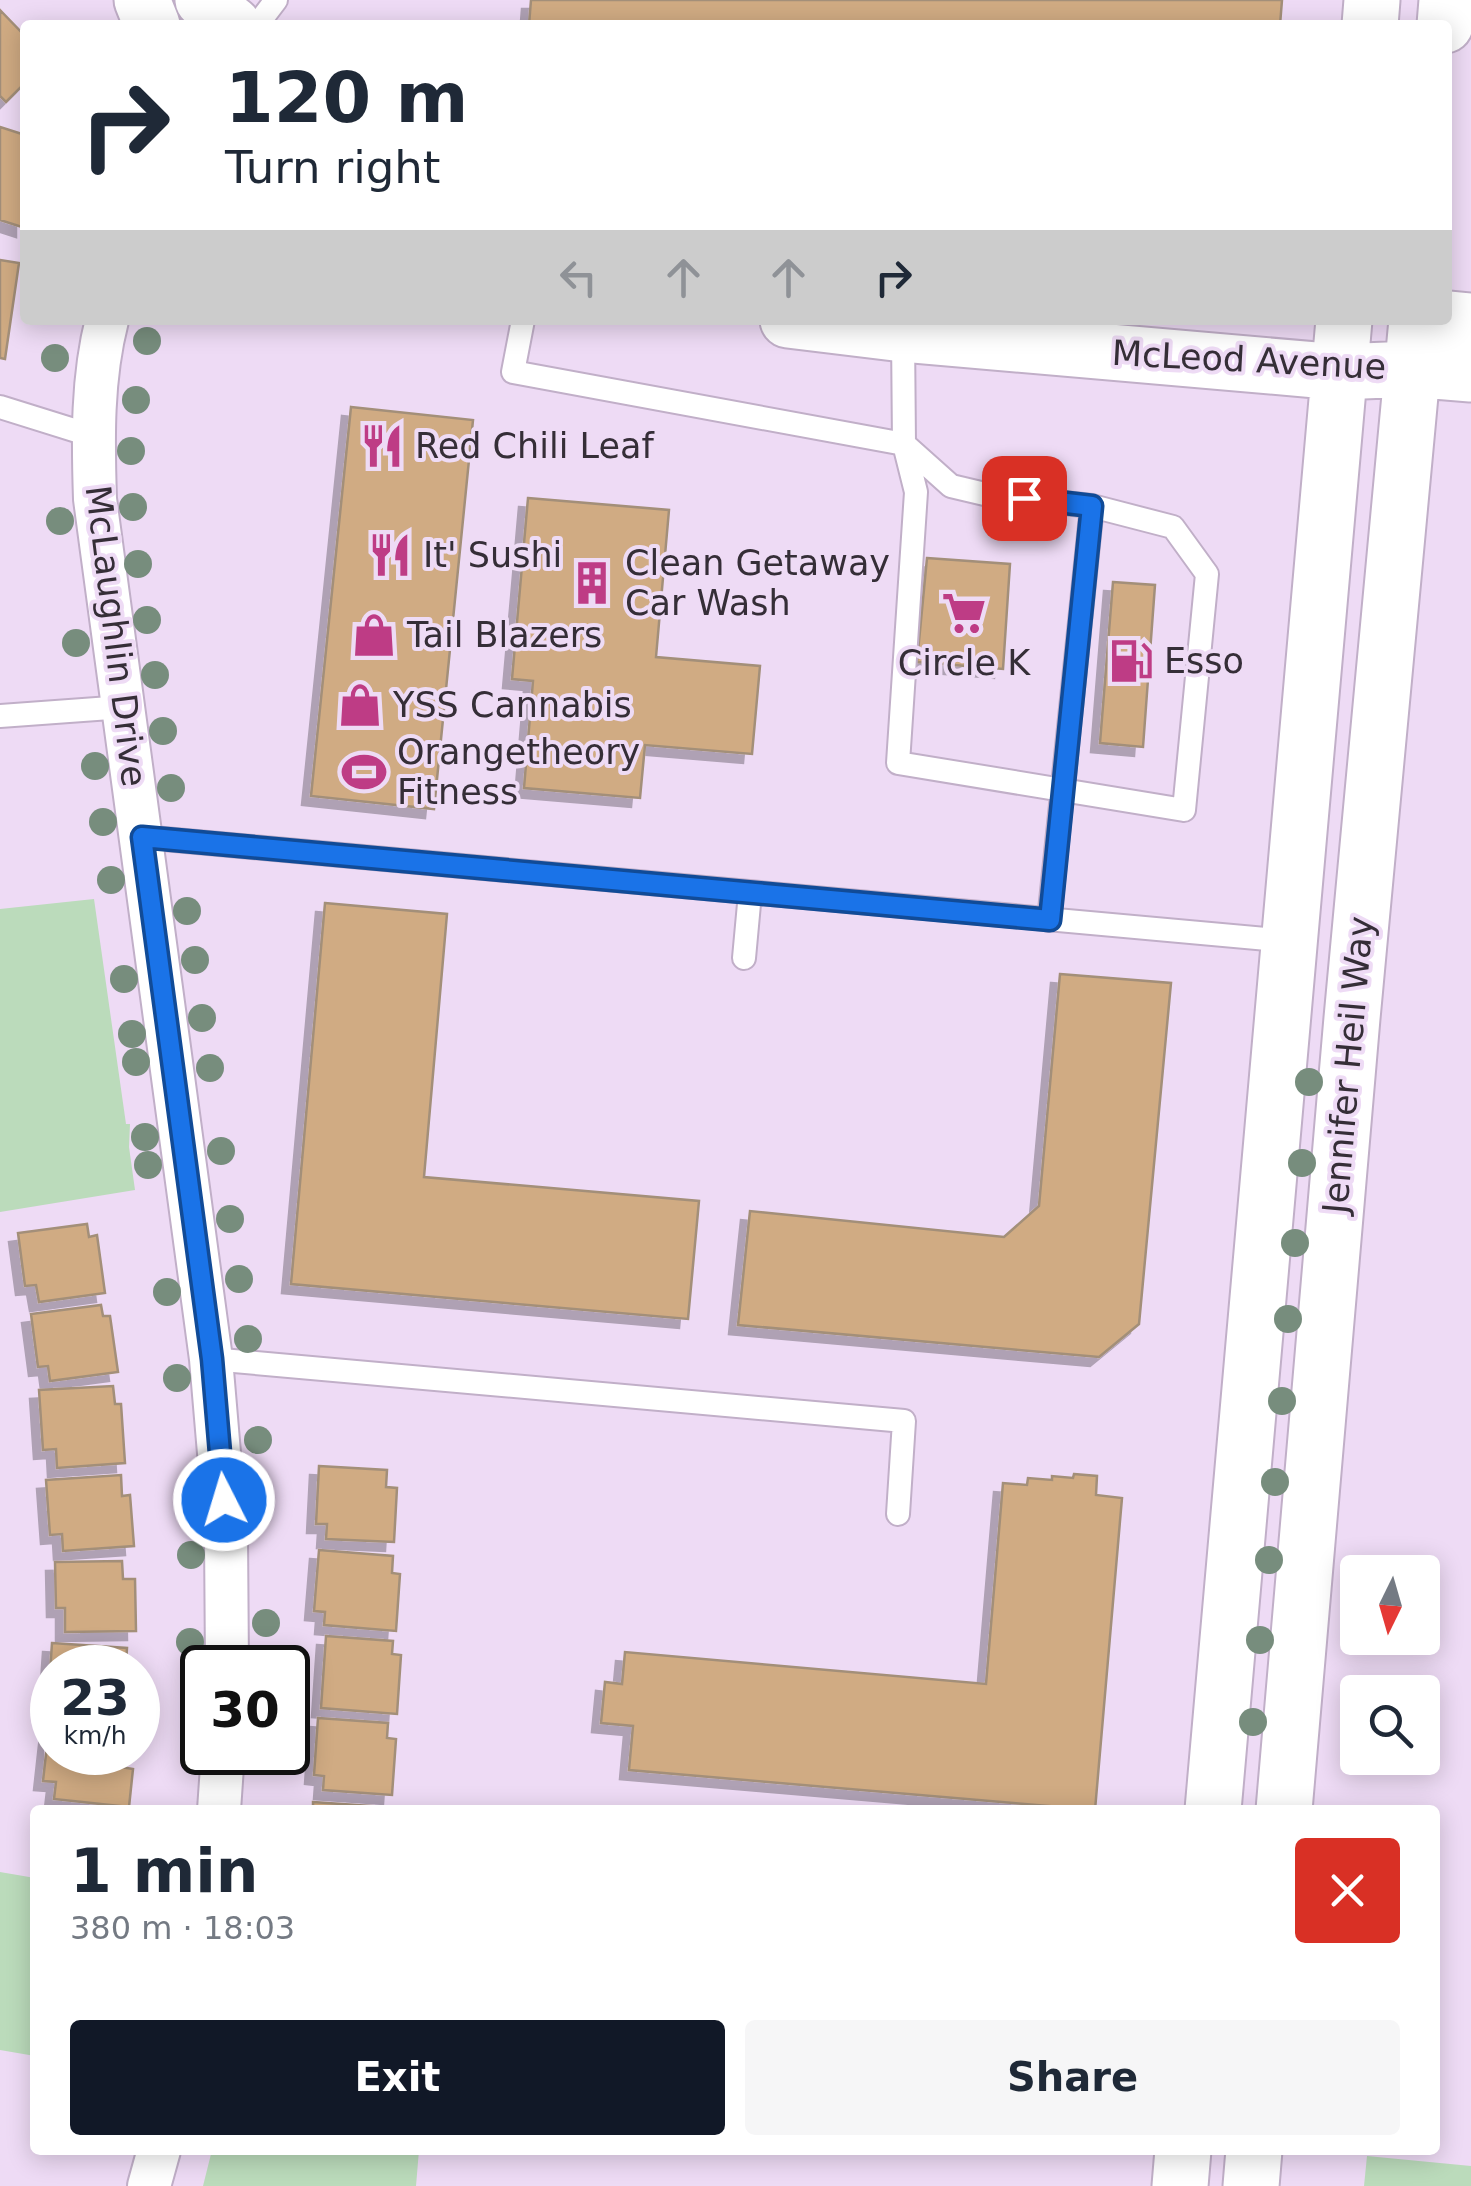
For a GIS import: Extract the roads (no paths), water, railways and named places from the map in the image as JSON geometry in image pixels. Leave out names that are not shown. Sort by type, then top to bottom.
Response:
[{"type":"main road","points":[[203,0],[227,20]]},
{"type":"main road","name":"McLeod Avenue","points":[[829,325],[902,334],[1341,346],[1414,344],[1471,374]]},
{"type":"main road","name":"Jennifer Heil Way","points":[[1284,1805],[1414,344]]},
{"type":"main road","name":"Jennifer Heil Way","points":[[1213,1805],[1341,346]]},
{"type":"main road","points":[[1180,2186],[1183,2155]]},
{"type":"main road","points":[[1252,2186],[1254,2155]]},
{"type":"street","name":"McLaughlin Drive","points":[[105,325],[93,436],[95,499],[212,1359],[226,1535],[226,1645]]},
{"type":"street","points":[[218,1805],[221,1775]]},
{"type":"street","points":[[149,2186],[157,2155]]},
{"type":"lane","points":[[261,20],[276,0]]},
{"type":"lane","points":[[522,325],[513,372],[904,444],[951,486],[1092,506],[1173,527],[1207,574],[1184,810],[898,763],[916,492],[904,444],[902,334]]},
{"type":"lane","points":[[0,406],[93,436]]},
{"type":"lane","points":[[1050,920],[1092,506]]},
{"type":"lane","points":[[0,716],[124,706]]},
{"type":"lane","points":[[142,837],[1289,941]]},
{"type":"lane","points":[[744,958],[750,893]]},
{"type":"lane","points":[[212,1359],[904,1420],[898,1514]]},
{"type":"place","name":"Red Chili Leaf","points":[[382,446]]},
{"type":"place","name":"It' Sushi","points":[[390,555]]},
{"type":"place","name":"Clean Getaway Car Wash","points":[[592,583]]},
{"type":"place","name":"Circle K","points":[[964,613]]},
{"type":"place","name":"Tail Blazers","points":[[374,635]]},
{"type":"place","name":"Esso","points":[[1131,661]]},
{"type":"place","name":"YSS Cannabis","points":[[360,705]]},
{"type":"place","name":"Orangetheory Fitness","points":[[364,772]]}]
